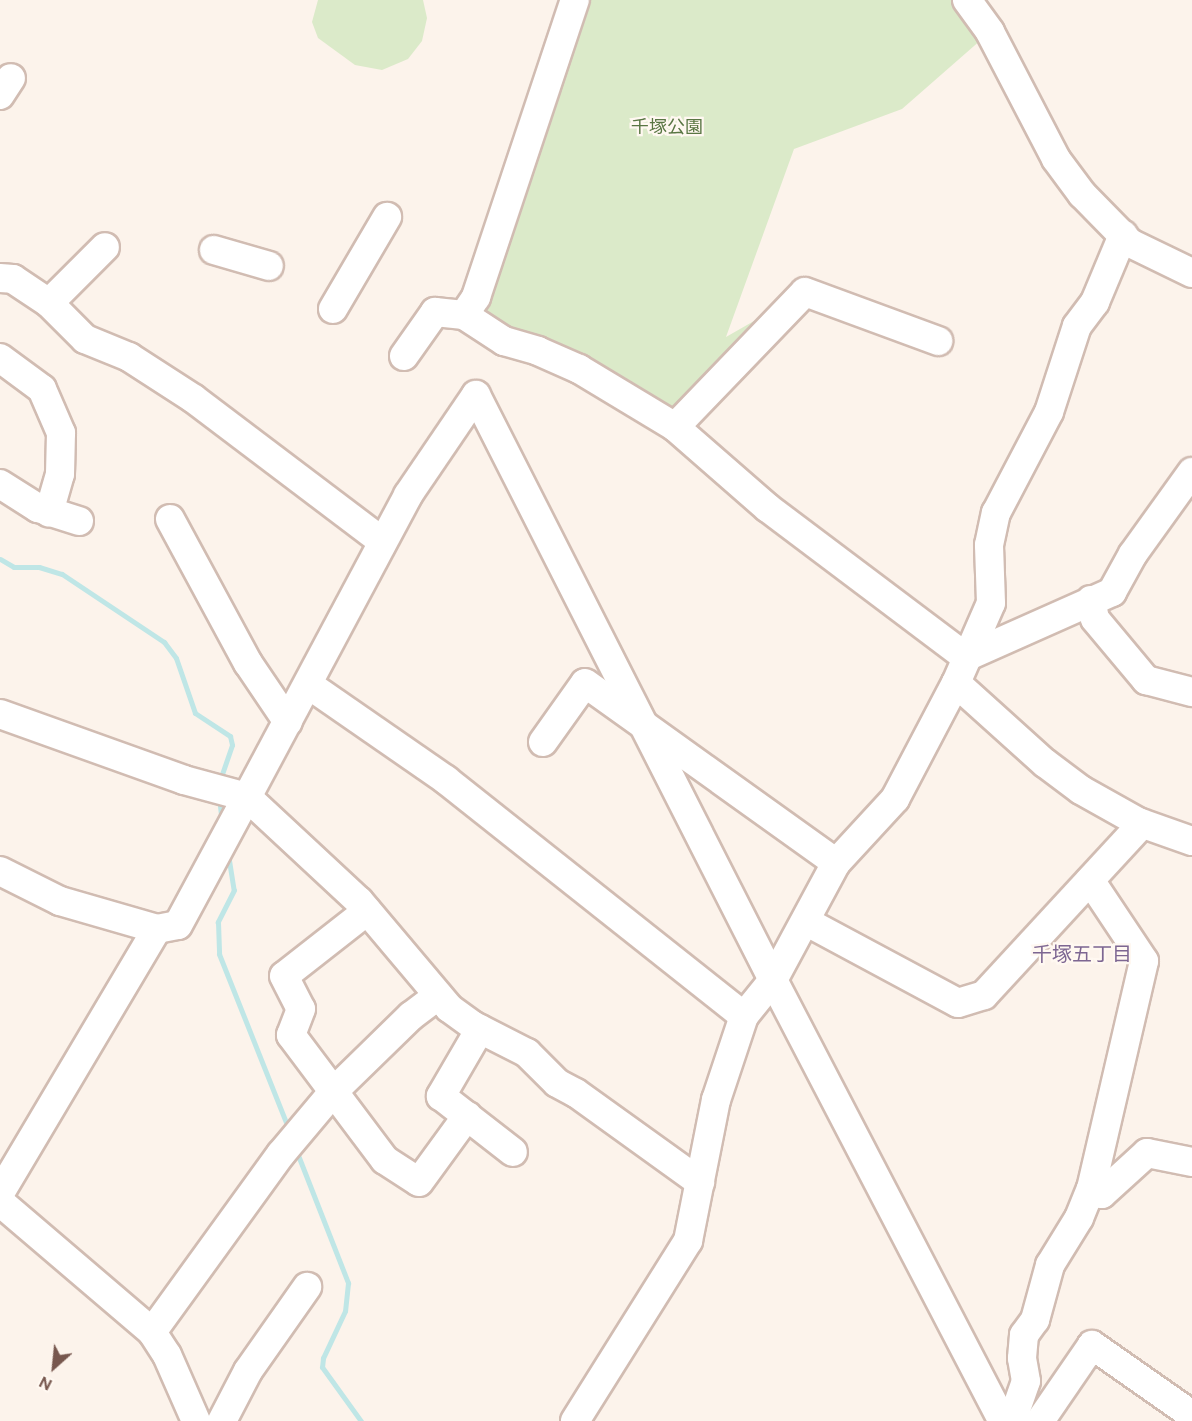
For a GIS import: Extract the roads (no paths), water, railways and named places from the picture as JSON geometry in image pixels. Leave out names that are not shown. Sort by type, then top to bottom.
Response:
[{"type":"street","points":[[464,315],[476,297],[575,0]]},
{"type":"street","points":[[968,0],[990,32],[1056,159],[1130,243],[1192,273]]},
{"type":"street","points":[[333,309],[387,217]]},
{"type":"street","points":[[575,1421],[642,1310],[679,1259],[688,1241],[716,1100],[744,1016],[773,980],[807,922],[836,863],[895,799],[956,683],[991,603],[989,545],[996,513],[1049,412],[1077,326],[1095,302],[1123,235]]},
{"type":"street","points":[[49,303],[105,247]]},
{"type":"street","points":[[214,250],[269,266]]},
{"type":"street","points":[[4,285],[49,303],[85,339],[129,357],[194,399],[382,541]]},
{"type":"street","points":[[675,427],[805,292],[938,341]]},
{"type":"street","points":[[404,356],[435,312],[464,315],[504,341],[538,351],[579,369],[675,427],[768,508],[966,657]]},
{"type":"street","points":[[0,357],[42,389],[61,433],[60,474],[49,512]]},
{"type":"street","points":[[0,871],[60,901],[157,929],[178,925],[309,685],[382,541],[408,495],[477,395],[773,980],[1003,1421]]},
{"type":"street","points":[[966,657],[1112,592],[1133,554],[1192,472]]},
{"type":"street","points":[[0,484],[49,512],[79,521]]},
{"type":"street","points":[[170,519],[248,663],[288,722]]},
{"type":"street","points":[[1091,600],[1095,619],[1146,680],[1192,692]]},
{"type":"street","points":[[543,742],[585,683],[643,722],[836,863]]},
{"type":"street","points":[[956,683],[1045,763],[1081,790],[1142,824],[1192,841]]},
{"type":"street","points":[[309,685],[446,780],[744,1016]]},
{"type":"street","points":[[0,714],[184,780],[247,797],[327,868],[367,911],[438,996],[480,1029],[527,1053],[556,1083],[576,1093],[700,1182]]},
{"type":"street","points":[[807,922],[958,1003],[984,995],[1142,824]]},
{"type":"street","points":[[1012,1421],[1026,1381],[1022,1358],[1024,1335],[1035,1320],[1050,1265],[1079,1218],[1091,1189],[1144,962],[1090,880]]},
{"type":"street","points":[[367,911],[284,976],[301,1009],[291,1035],[385,1160],[419,1182],[467,1116]]},
{"type":"street","points":[[0,1193],[157,929]]},
{"type":"street","points":[[152,1332],[267,1172],[333,1092],[411,1016],[438,996]]},
{"type":"street","points":[[480,1029],[441,1096],[513,1152]]},
{"type":"street","points":[[1091,1189],[1102,1194],[1147,1153],[1192,1162]]},
{"type":"street","points":[[0,1202],[152,1332],[167,1355],[196,1421]]},
{"type":"street","points":[[222,1421],[248,1371],[307,1287]]},
{"type":"street","points":[[1044,1419],[1092,1345],[1192,1415]]},
{"type":"waterway","points":[[0,559],[14,567],[39,567],[62,574],[164,642],[176,658],[195,713],[230,736],[232,745],[220,780]]},
{"type":"waterway","points":[[219,798],[222,821]]},
{"type":"waterway","points":[[228,854],[234,890],[218,922],[219,954],[289,1130]]},
{"type":"waterway","points":[[296,1150],[348,1283],[345,1311],[323,1358],[322,1367],[361,1421]]},
{"type":"district","name":"千塚五丁目","points":[[1082,954]]},
{"type":"park label","name":"千塚公園","points":[[667,127]]}]
